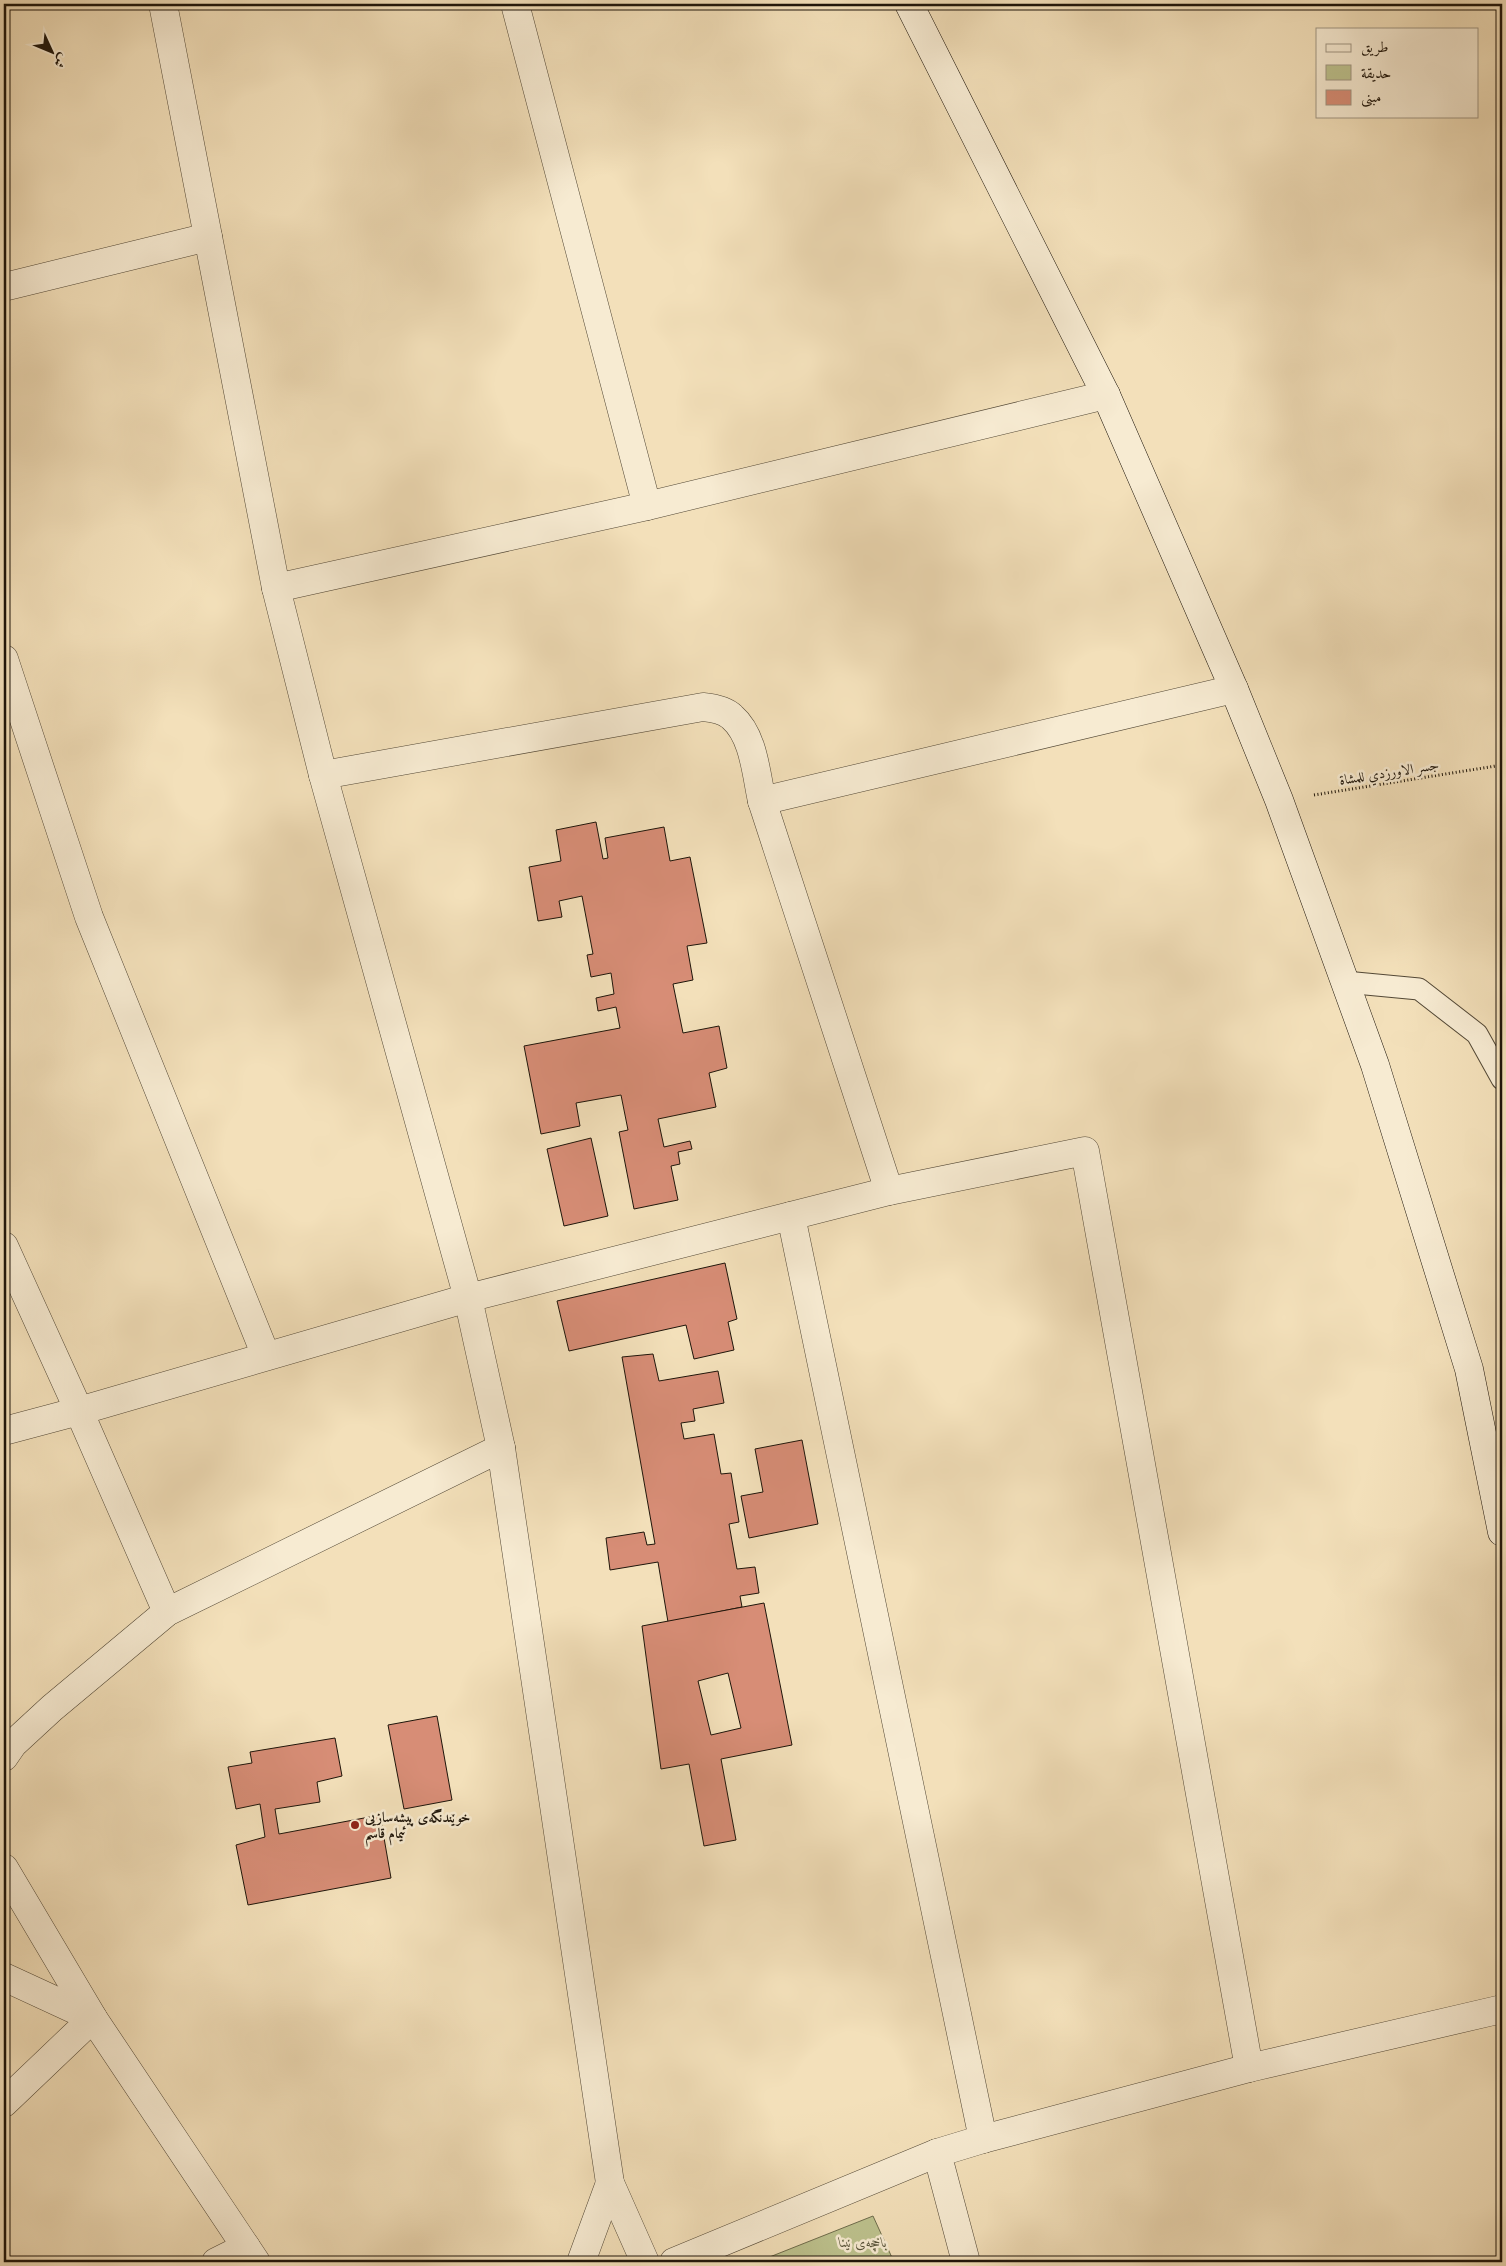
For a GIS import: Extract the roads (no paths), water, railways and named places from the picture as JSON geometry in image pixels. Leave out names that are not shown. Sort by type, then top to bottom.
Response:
[{"type":"street","points":[[163,4],[276,588],[323,775],[468,1298],[501,1448],[610,2183],[645,2262]]},
{"type":"street","points":[[515,4],[647,506]]},
{"type":"street","points":[[909,4],[1106,395],[1234,689],[1279,800],[1375,1065],[1469,1369],[1502,1532]]},
{"type":"street","points":[[4,287],[208,237]]},
{"type":"street","points":[[276,588],[647,506],[1106,395]]},
{"type":"street","points":[[4,659],[89,917],[266,1356]]},
{"type":"street","points":[[762,801],[1234,689]]},
{"type":"street","points":[[323,775],[703,707],[718,709],[732,716],[744,732],[751,752],[762,801],[889,1191]]},
{"type":"street","points":[[4,1430],[79,1411],[468,1298],[889,1191],[1084,1151],[1249,2068]]},
{"type":"street","points":[[791,1216],[983,2140]]},
{"type":"street","points":[[4,1246],[167,1612]]},
{"type":"street","points":[[4,1757],[14,1744],[52,1708],[167,1612],[501,1448]]},
{"type":"street","points":[[4,1868],[94,2018],[251,2255],[216,2262]]},
{"type":"street","points":[[4,1977],[94,2018]]},
{"type":"street","points":[[674,2262],[937,2154],[1249,2068],[1502,2009]]},
{"type":"street","points":[[4,2103],[94,2018]]},
{"type":"street","points":[[937,2154],[966,2262]]},
{"type":"street","points":[[581,2262],[610,2183]]},
{"type":"lane","points":[[1345,982],[1419,989],[1477,1034],[1502,1079]]},
{"type":"place","name":"خوێندنگەی پیشەسازیی ئیمام قاسم","points":[[355,1825]]},
{"type":"park label","name":"باخچەی نینا","points":[[863,2242]]}]
